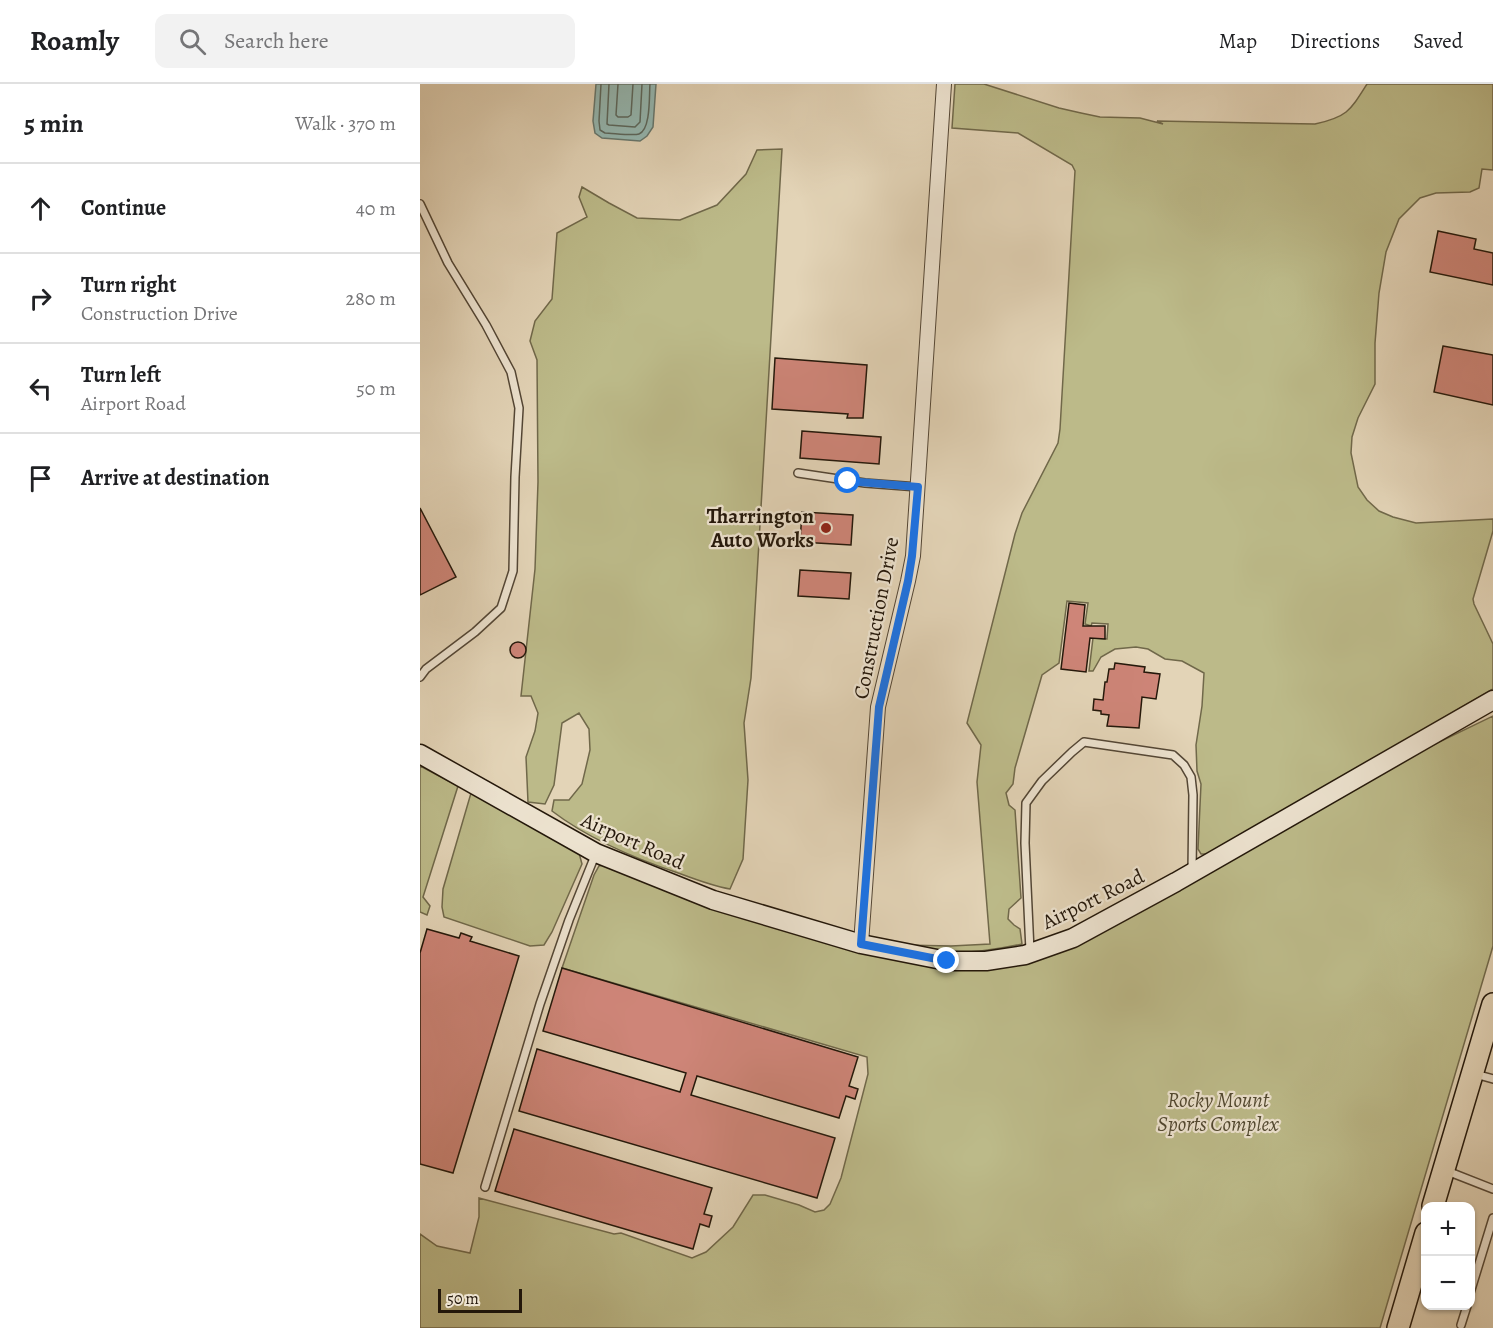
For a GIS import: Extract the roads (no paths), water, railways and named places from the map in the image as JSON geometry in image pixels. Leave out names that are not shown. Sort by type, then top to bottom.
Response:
[{"type":"main road","name":"Airport Road","points":[[420,754],[596,853],[713,900],[861,944],[947,961],[986,961],[1030,953],[1073,938],[1192,873],[1493,700]]},
{"type":"main road","points":[[1434,1202],[1493,1004]]},
{"type":"main road","points":[[1398,1328],[1421,1247]]},
{"type":"street","name":"Construction Drive","points":[[861,944],[879,707],[911,564],[944,84]]},
{"type":"lane","points":[[420,204],[448,263],[511,372],[519,408],[513,571],[501,608],[475,632],[426,669],[420,677]]},
{"type":"lane","points":[[798,473],[865,483],[918,487]]},
{"type":"lane","points":[[1030,953],[1025,843],[1026,803],[1042,781],[1084,742],[1173,755],[1184,765],[1191,777],[1193,795],[1192,873]]},
{"type":"lane","points":[[485,1187],[540,1004],[569,920],[596,853]]},
{"type":"lane","points":[[1472,1074],[1493,1079]]},
{"type":"lane","points":[[1444,1170],[1493,1189]]},
{"type":"lane","points":[[1475,1277],[1493,1218]]},
{"type":"lane","points":[[1461,1325],[1466,1310]]},
{"type":"water","points":[[596,84],[656,84],[653,127],[647,136],[640,141],[602,138],[595,133],[593,121]]},
{"type":"place","name":"Tharrington Auto Works","points":[[826,528]]},
{"type":"park label","name":"Rocky Mount Sports Complex","points":[[1218,1112]]}]
